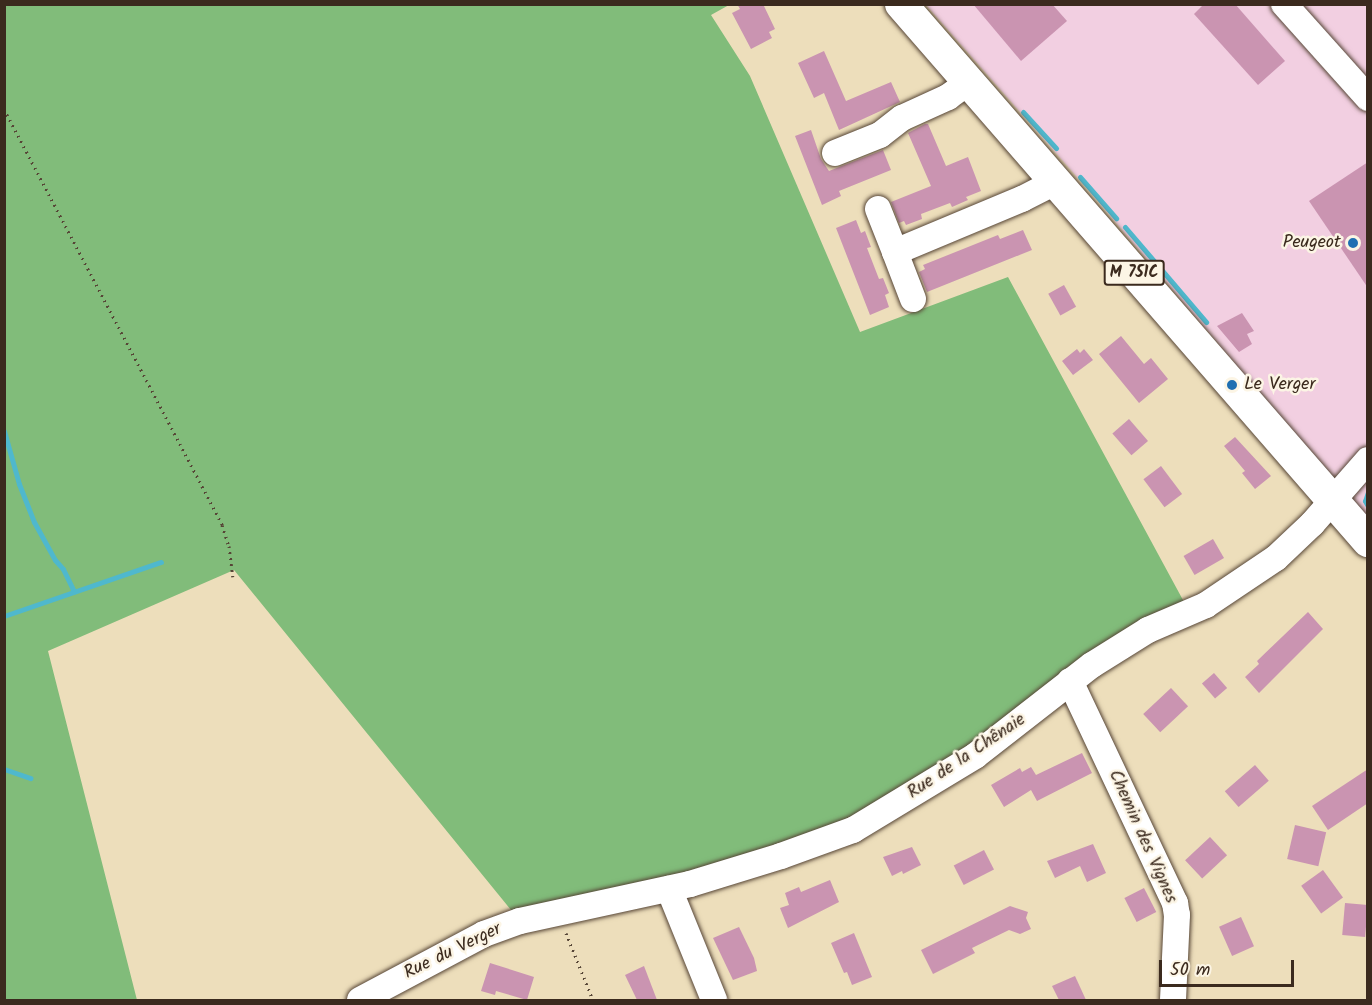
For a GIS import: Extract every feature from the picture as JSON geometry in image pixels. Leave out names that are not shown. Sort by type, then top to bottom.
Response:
[{"type":"main road","name":"M 751C","points":[[901,4],[1368,541]]},
{"type":"street","points":[[1284,4],[1368,98]]},
{"type":"street","points":[[836,153],[879,135],[902,118],[948,97],[969,82]]},
{"type":"street","points":[[895,252],[1022,199],[1055,182]]},
{"type":"street","points":[[878,209],[913,299]]},
{"type":"street","name":"Rue de la Chênaie","points":[[554,912],[669,889],[782,856],[853,830],[975,756],[1070,681],[1148,630],[1198,609],[1243,582],[1276,558],[1312,524],[1368,460]]},
{"type":"street","name":"Chemin des Vignes","points":[[1070,681],[1175,903],[1177,915],[1173,1000]]},
{"type":"street","points":[[669,889],[714,1000]]},
{"type":"street","name":"Rue du Verger","points":[[360,1000],[484,934],[554,912]]},
{"type":"path","points":[[4,109],[222,525],[229,546],[233,577]]},
{"type":"path","points":[[554,912],[593,1000]]},
{"type":"shaded area","points":[[926,5],[1367,5],[1367,520],[1084,185]]},
{"type":"green space","points":[[5,5],[729,5],[711,15],[750,76],[860,332],[1008,277],[1190,613],[853,830],[520,921],[234,570],[48,651],[137,1000],[5,1000]]},
{"type":"building","points":[[737,4],[763,4],[775,29],[769,32],[772,38],[751,49],[732,13],[740,9]]},
{"type":"building","points":[[973,4],[1052,4],[1067,21],[1021,61]]},
{"type":"building","points":[[1204,4],[1235,4],[1285,61],[1258,85],[1194,14]]},
{"type":"building","points":[[824,51],[846,101],[891,82],[900,102],[839,130],[824,93],[814,98],[798,63]]},
{"type":"building","points":[[928,124],[946,166],[968,157],[981,191],[966,197],[968,200],[952,207],[950,203],[921,214],[922,219],[906,225],[904,221],[899,223],[891,202],[931,186],[908,133]]},
{"type":"building","points":[[811,130],[821,159],[829,171],[883,150],[891,170],[839,191],[841,196],[822,205],[795,136]]},
{"type":"building","name":"Peugeot","points":[[1368,162],[1368,288],[1309,201]]},
{"type":"building","points":[[856,220],[861,233],[865,231],[871,247],[867,248],[879,279],[883,278],[889,293],[885,295],[889,307],[870,315],[836,228]]},
{"type":"building","points":[[1023,230],[1032,250],[927,292],[919,272],[925,269],[923,265],[998,235],[1000,239]]},
{"type":"building","points":[[1064,285],[1076,307],[1060,316],[1048,294]]},
{"type":"building","points":[[1242,313],[1254,331],[1247,334],[1252,344],[1239,352],[1217,326]]},
{"type":"building","points":[[1121,336],[1144,364],[1151,358],[1168,379],[1139,403],[1099,354]]},
{"type":"building","points":[[1077,349],[1080,353],[1084,349],[1093,360],[1073,375],[1062,361]]},
{"type":"building","points":[[1129,419],[1148,441],[1131,455],[1112,433]]},
{"type":"building","points":[[1235,437],[1271,476],[1255,489],[1242,473],[1245,471],[1224,446]]},
{"type":"building","points":[[1161,466],[1182,494],[1164,507],[1143,479]]},
{"type":"building","points":[[1213,539],[1224,558],[1195,575],[1184,556]]},
{"type":"building","points":[[1308,612],[1323,629],[1259,693],[1245,677],[1259,664],[1257,661]]},
{"type":"building","points":[[1214,673],[1227,688],[1215,699],[1202,683]]},
{"type":"building","points":[[1171,688],[1188,706],[1160,732],[1143,714]]},
{"type":"building","points":[[1082,753],[1092,773],[1037,801],[1031,790],[1004,807],[991,785],[1020,768],[1022,772],[1031,767],[1036,775]]},
{"type":"building","points":[[1255,765],[1269,781],[1239,807],[1225,791]]},
{"type":"building","points":[[1368,769],[1368,803],[1328,830],[1312,806]]},
{"type":"building","points":[[1295,825],[1326,832],[1318,866],[1287,859]]},
{"type":"building","points":[[1210,837],[1227,855],[1202,878],[1185,860]]},
{"type":"building","points":[[1093,844],[1106,873],[1087,882],[1080,866],[1055,878],[1047,861]]},
{"type":"building","points":[[912,847],[921,865],[903,874],[902,871],[892,876],[883,857]]},
{"type":"building","points":[[984,850],[994,870],[964,885],[954,865]]},
{"type":"building","points":[[1323,870],[1343,898],[1321,913],[1301,886]]},
{"type":"building","points":[[830,880],[839,902],[788,928],[780,908],[789,905],[785,893],[799,887],[801,892]]},
{"type":"building","points":[[1144,888],[1156,912],[1137,922],[1124,898]]},
{"type":"building","points":[[1345,903],[1368,905],[1365,937],[1342,935]]},
{"type":"building","points":[[1010,906],[1028,912],[1026,918],[1031,929],[1020,934],[1009,930],[972,948],[975,953],[933,974],[921,950]]},
{"type":"building","points":[[1241,917],[1254,946],[1232,956],[1219,927]]},
{"type":"building","points":[[739,927],[754,958],[757,971],[733,980],[713,938]]},
{"type":"building","points":[[854,933],[872,977],[852,985],[831,943]]},
{"type":"building","points":[[490,963],[534,977],[527,1000],[496,991],[495,995],[481,991]]},
{"type":"building","points":[[644,966],[657,1000],[637,1000],[625,975]]},
{"type":"building","points":[[1075,976],[1086,1000],[1059,1000],[1052,986]]},
{"type":"waterway","points":[[1023,112],[1056,148]]},
{"type":"waterway","points":[[1080,177],[1116,218]]},
{"type":"waterway","points":[[1125,227],[1206,322]]},
{"type":"waterway","points":[[4,431],[19,484],[34,522],[55,560],[63,569],[74,592]]},
{"type":"waterway","points":[[1368,492],[1365,501],[1368,506]]},
{"type":"waterway","points":[[4,616],[161,562]]},
{"type":"waterway","points":[[4,769],[30,778]]},
{"type":"place","name":"Peugeot","points":[[1353,243]]},
{"type":"place","name":"Le Verger","points":[[1232,385]]}]
